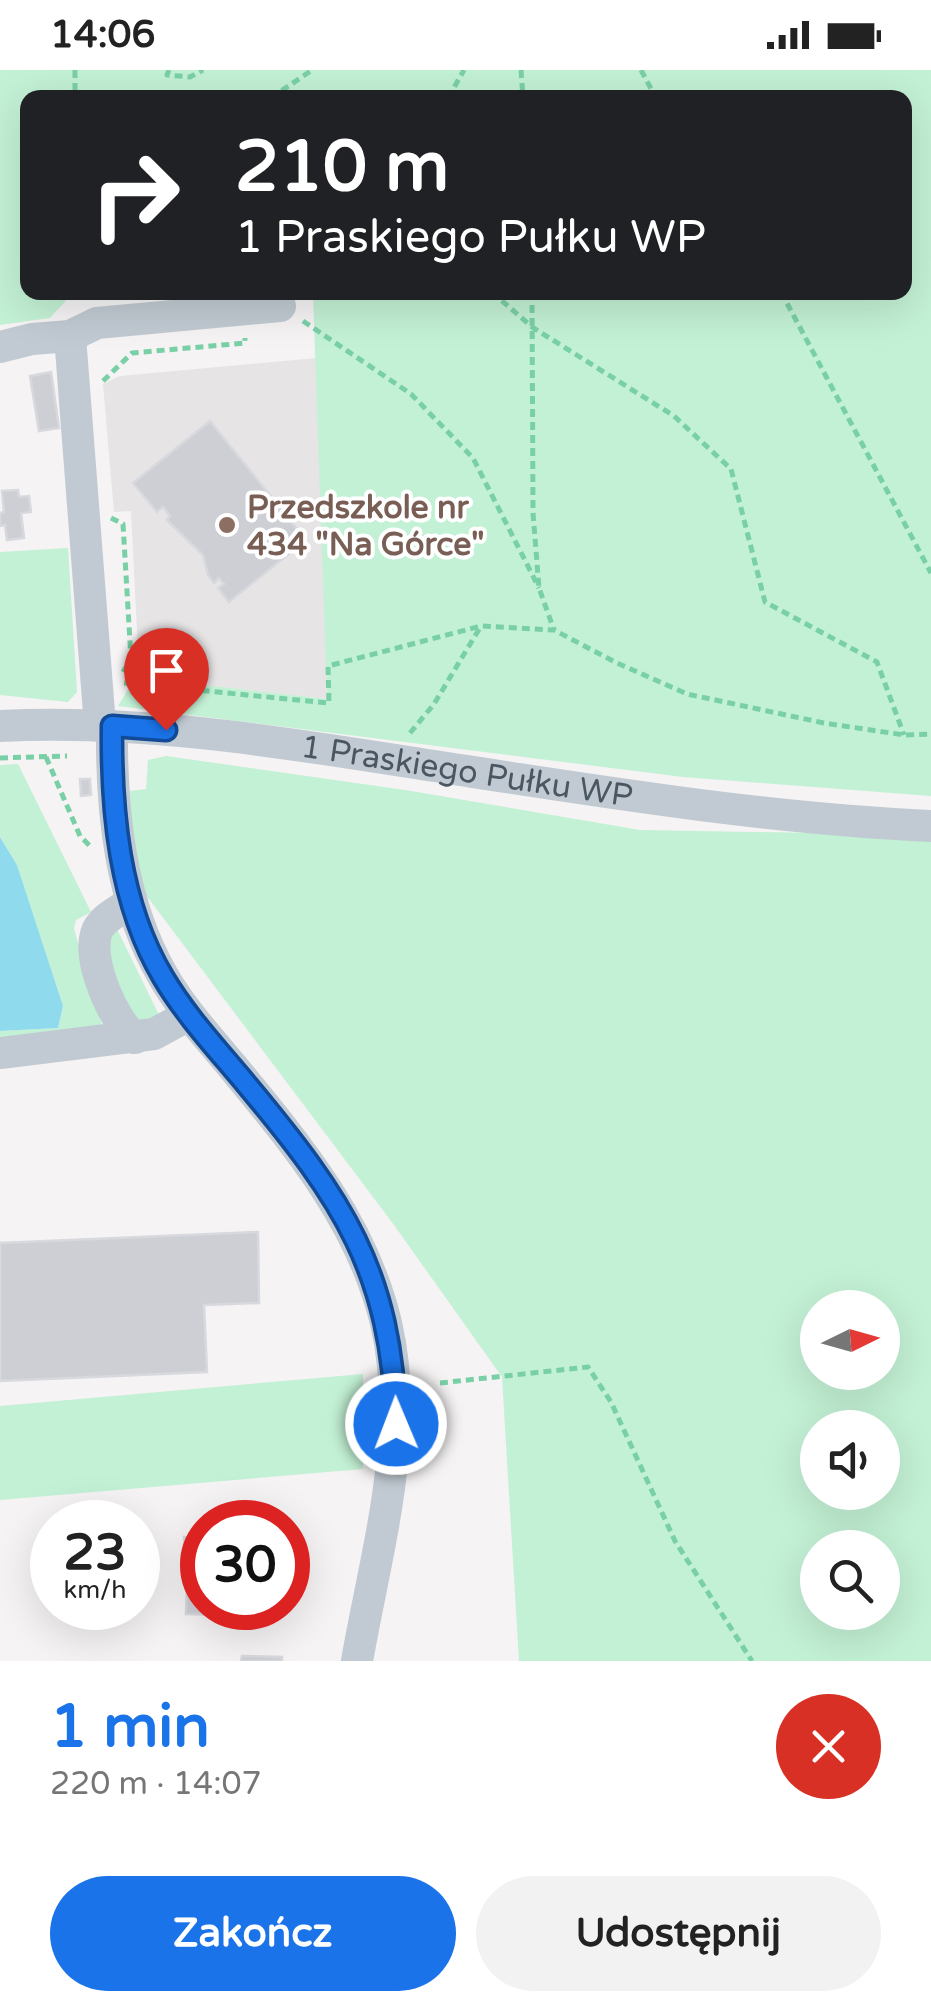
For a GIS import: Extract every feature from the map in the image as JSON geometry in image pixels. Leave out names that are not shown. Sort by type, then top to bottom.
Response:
[{"type":"street","points":[[0,347],[70,336],[97,323],[280,306]]},
{"type":"street","points":[[70,336],[117,827],[132,902],[162,976],[189,1015],[293,1139],[355,1234],[374,1279],[387,1326],[396,1424],[357,1661]]},
{"type":"street","name":"1 Praskiego Pułku WP","points":[[0,726],[106,726],[192,732],[714,808],[931,826]]},
{"type":"street","points":[[132,902],[102,923],[95,948],[113,1014],[134,1038]]},
{"type":"street","points":[[0,1053],[134,1038],[173,1027],[189,1015]]},
{"type":"path","points":[[169,70],[167,75],[190,77],[204,70]]},
{"type":"path","points":[[283,90],[312,70]]},
{"type":"path","points":[[501,300],[532,326],[674,416],[732,469],[765,602],[877,662],[904,735]]},
{"type":"path","points":[[532,300],[533,513],[540,588]]},
{"type":"path","points":[[785,300],[931,573]]},
{"type":"path","points":[[280,306],[412,394],[472,458],[540,588],[554,630]]},
{"type":"path","points":[[99,384],[132,353],[245,342],[242,310]]},
{"type":"path","points":[[108,517],[123,524],[129,587],[131,660],[116,682],[329,703],[328,666],[481,626],[554,630],[617,664],[687,694],[824,724],[904,735],[931,734]]},
{"type":"path","points":[[388,758],[434,704],[481,626]]},
{"type":"path","points":[[46,756],[80,836],[93,849]]},
{"type":"path","points":[[0,758],[80,756]]},
{"type":"path","points":[[440,1383],[588,1367],[611,1402],[674,1541],[752,1661]]},
{"type":"shaded area","name":"Przedszkole nr 434 \"Na Górce\"","points":[[317,358],[327,699],[151,679],[139,671],[131,511],[114,512],[103,384],[120,376]]},
{"type":"green space","points":[[0,70],[931,70],[931,796],[683,777],[118,706],[139,671],[152,679],[327,699],[313,300],[912,300],[912,90],[20,90],[20,300],[67,300],[50,318],[0,325]]},
{"type":"green space","points":[[68,548],[77,692],[68,702],[0,695],[0,552]]},
{"type":"green space","points":[[166,756],[405,790],[640,830],[931,835],[931,1661],[519,1661],[502,1377],[394,1225],[137,883],[129,791],[146,789],[148,760]]},
{"type":"green space","points":[[18,764],[91,912],[76,920],[74,929],[104,1032],[0,1042],[0,1031],[58,1028],[63,1007],[17,865],[0,837],[0,765]]},
{"type":"green space","points":[[115,925],[159,1015],[149,1024],[130,1020],[105,951]]},
{"type":"green space","points":[[363,1374],[363,1469],[0,1500],[0,1406]]},
{"type":"water","points":[[0,837],[17,865],[63,1006],[58,1028],[0,1031]]},
{"type":"building","points":[[51,372],[59,428],[39,431],[30,376]]},
{"type":"building","points":[[210,421],[306,540],[229,602],[218,588],[224,584],[219,578],[214,583],[208,575],[203,555],[167,520],[170,516],[163,507],[157,512],[133,483]]},
{"type":"building","points":[[18,490],[19,497],[29,496],[31,512],[21,513],[24,538],[7,540],[5,525],[0,526],[0,513],[4,512],[2,491]]},
{"type":"building","points":[[80,779],[90,779],[91,795],[81,796]]},
{"type":"building","points":[[258,1232],[259,1303],[204,1305],[207,1372],[0,1381],[0,1243]]},
{"type":"building","points":[[242,1656],[282,1657],[282,1661],[241,1661]]},
{"type":"place","name":"Przedszkole nr 434 \"Na Górce\"","points":[[227,525]]},
{"type":"route","points":[[166,730],[112,726],[117,827],[132,902],[162,976],[189,1015],[293,1139],[355,1234],[374,1279],[387,1326],[396,1424]]}]
